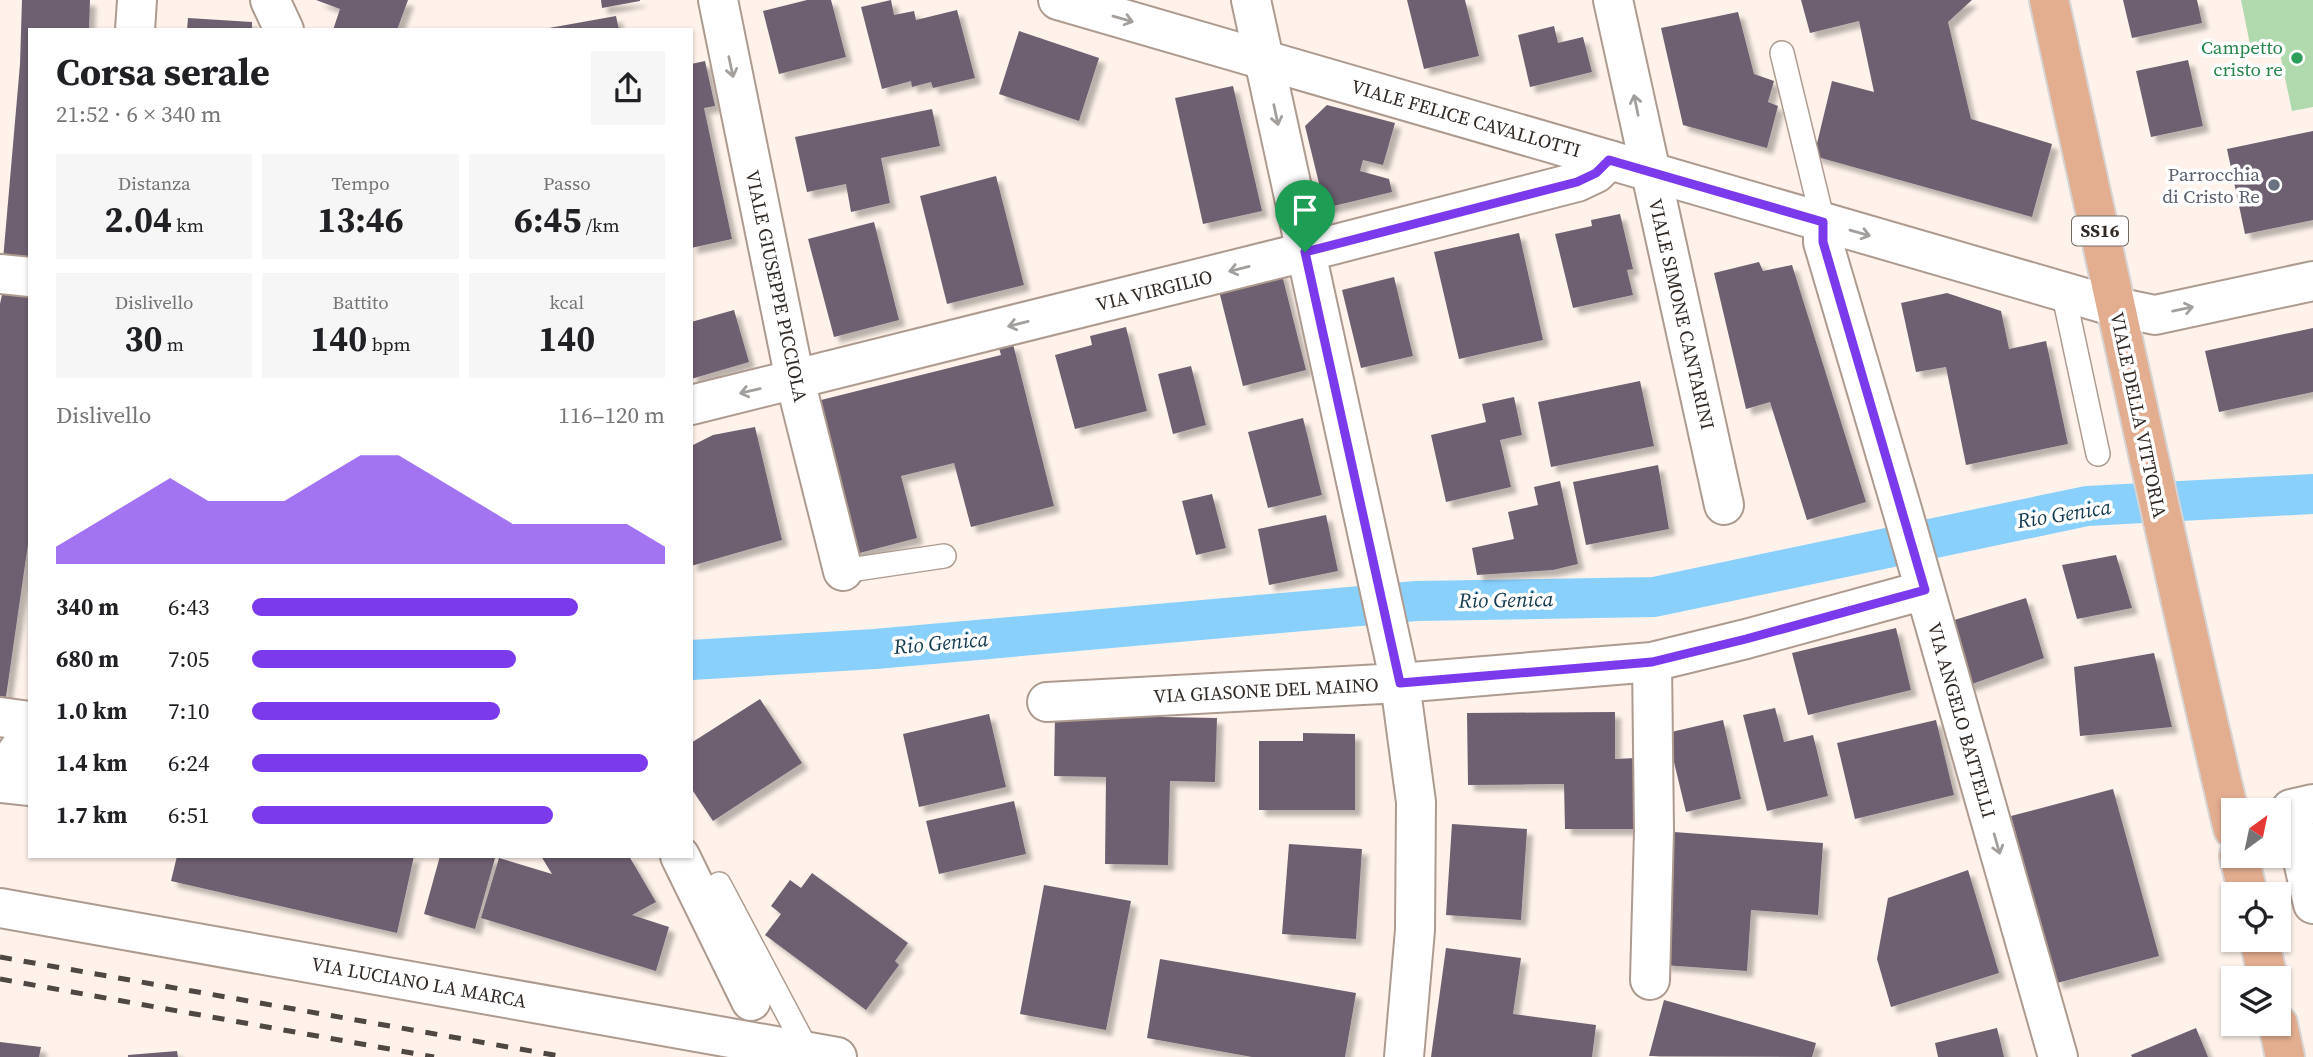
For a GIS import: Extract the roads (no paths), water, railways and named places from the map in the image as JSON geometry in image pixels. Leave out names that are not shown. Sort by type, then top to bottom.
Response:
[{"type":"main road","name":"VIALE DELLA VITTORIA","points":[[2049,0],[2150,461],[2166,546],[2225,798]]},
{"type":"main road","points":[[2281,1036],[2286,1057]]},
{"type":"street","points":[[135,28],[137,0]]},
{"type":"street","points":[[270,0],[283,28]]},
{"type":"street","name":"VIALE GIUSEPPE PICCIOLA","points":[[718,0],[795,380],[843,571]]},
{"type":"street","name":"VIALE FELICE CAVALLOTTI","points":[[1058,0],[2116,307],[2155,315],[2313,281]]},
{"type":"street","points":[[1251,0],[1400,683],[1416,802],[1415,930],[1404,1057]]},
{"type":"street","name":"VIALE SIMONE CANTARINI","points":[[1613,0],[1724,505]]},
{"type":"street","name":"VIA VIRGILIO","points":[[693,405],[1577,182],[1596,173],[1609,160]]},
{"type":"street","name":"VIA ANGELO BATTELLI","points":[[1823,222],[1823,242],[2058,1057]]},
{"type":"street","points":[[0,274],[28,277]]},
{"type":"street","name":"VIA GIASONE DEL MAINO","points":[[1047,702],[1400,683],[1652,662],[1925,590]]},
{"type":"street","points":[[1650,980],[1654,831],[1652,662]]},
{"type":"street","points":[[0,717],[28,721]]},
{"type":"street","points":[[0,776],[28,737]]},
{"type":"street","points":[[0,783],[28,786]]},
{"type":"street","points":[[2302,807],[2313,904]]},
{"type":"street","points":[[681,858],[751,1001]]},
{"type":"street","name":"VIA LUCIANO LA MARCA","points":[[0,908],[822,1054]]},
{"type":"lane","points":[[1782,53],[1823,222]]},
{"type":"lane","points":[[2063,291],[2098,454]]},
{"type":"lane","points":[[843,571],[944,556]]},
{"type":"lane","points":[[719,884],[822,1054]]},
{"type":"waterway","name":"Rio Genica","points":[[693,660],[875,649],[1416,601],[1654,597],[2087,506],[2313,494]]},
{"type":"railway","points":[[0,957],[565,1057]]},
{"type":"railway","points":[[0,979],[434,1057]]},
{"type":"place","name":"Campetto cristo re","points":[[2297,58]]},
{"type":"place","name":"Parrocchia di Cristo Re","points":[[2274,185]]}]
